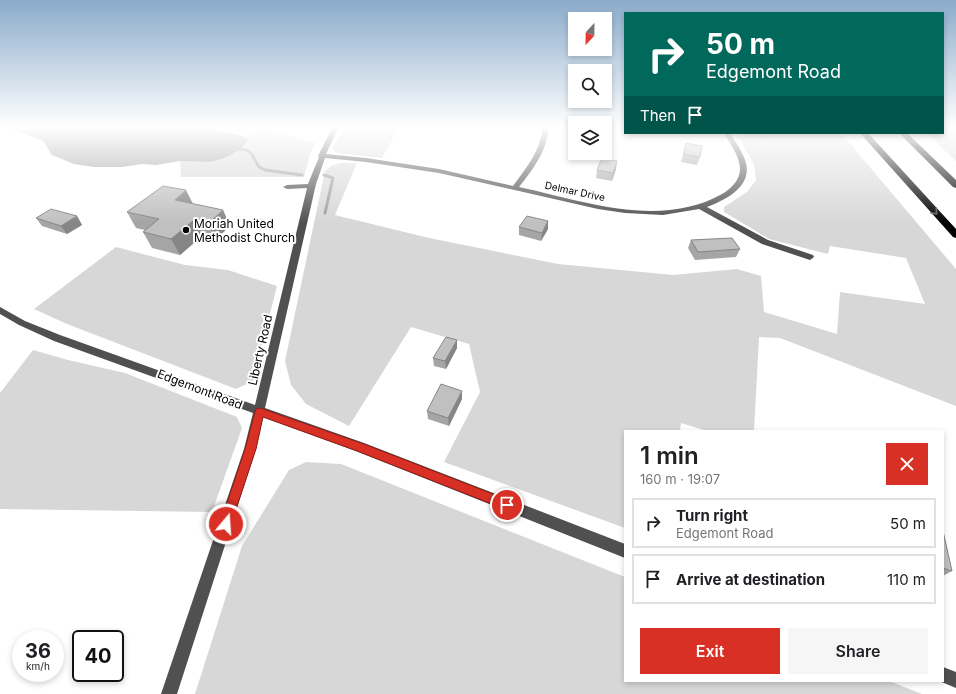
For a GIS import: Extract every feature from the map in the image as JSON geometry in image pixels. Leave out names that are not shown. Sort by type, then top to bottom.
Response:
[{"type":"highway","points":[[887,158],[956,235]]},
{"type":"highway","points":[[928,158],[956,186]]},
{"type":"street","name":"Liberty Road","points":[[169,694],[250,449],[260,412],[312,186],[321,158]]},
{"type":"street","name":"Delmar Drive","points":[[343,158],[412,166],[598,207],[628,212],[652,213],[674,212],[719,200],[736,188],[743,175],[742,162],[740,158]]},
{"type":"street","points":[[515,188],[537,158]]},
{"type":"street","points":[[286,187],[312,186]]},
{"type":"street","points":[[700,206],[765,242],[810,257]]},
{"type":"street","name":"Edgemont Road","points":[[0,310],[22,323],[57,338],[360,447],[624,551]]},
{"type":"street","points":[[944,675],[956,680]]},
{"type":"shaded area","points":[[60,158],[223,158],[211,162],[180,161],[156,165],[142,164],[122,167],[94,167],[74,164]]},
{"type":"shaded area","points":[[217,158],[309,158],[304,177],[181,177],[180,161],[211,162]]},
{"type":"shaded area","points":[[751,158],[862,158],[956,269],[956,406],[780,338],[759,337],[754,430],[704,430],[681,423],[680,430],[624,430],[624,528],[444,462],[480,392],[469,344],[411,327],[349,426],[306,404],[291,385],[285,361],[325,171],[331,166],[341,163],[357,163],[335,215],[429,238],[558,264],[673,275],[737,269],[761,276],[764,312],[837,334],[840,292],[925,304],[906,258],[830,246],[828,254],[769,239],[724,212],[724,207],[747,192],[756,180],[754,164]]},
{"type":"shaded area","points":[[116,247],[185,265],[228,270],[277,286],[253,381],[236,389],[67,324],[34,309]]},
{"type":"shaded area","points":[[33,350],[68,360],[125,373],[237,417],[242,428],[212,512],[0,509],[0,393]]},
{"type":"shaded area","points":[[306,462],[341,464],[624,577],[624,682],[892,682],[922,694],[195,694],[242,546],[289,470]]},
{"type":"building","points":[[601,160],[617,161],[613,173],[597,170]]},
{"type":"building","points":[[163,186],[186,190],[175,200],[223,210],[209,223],[194,220],[171,239],[143,232],[159,219],[127,212]]},
{"type":"building","points":[[51,209],[77,216],[61,226],[36,218]]},
{"type":"building","points":[[527,216],[548,221],[542,233],[519,227]]},
{"type":"building","points":[[732,238],[740,249],[698,252],[691,240]]},
{"type":"building","points":[[446,337],[457,340],[445,361],[433,358]]},
{"type":"building","points":[[441,384],[462,391],[448,418],[427,411]]},
{"type":"building","points":[[944,535],[952,571],[944,568]]},
{"type":"waterway","points":[[254,158],[259,167],[265,170],[302,175]]},
{"type":"waterway","points":[[324,175],[333,178],[325,213]]},
{"type":"place","name":"Moriah United Methodist Church","points":[[186,230]]},
{"type":"route","points":[[226,524],[260,412],[360,447],[507,505]]}]
